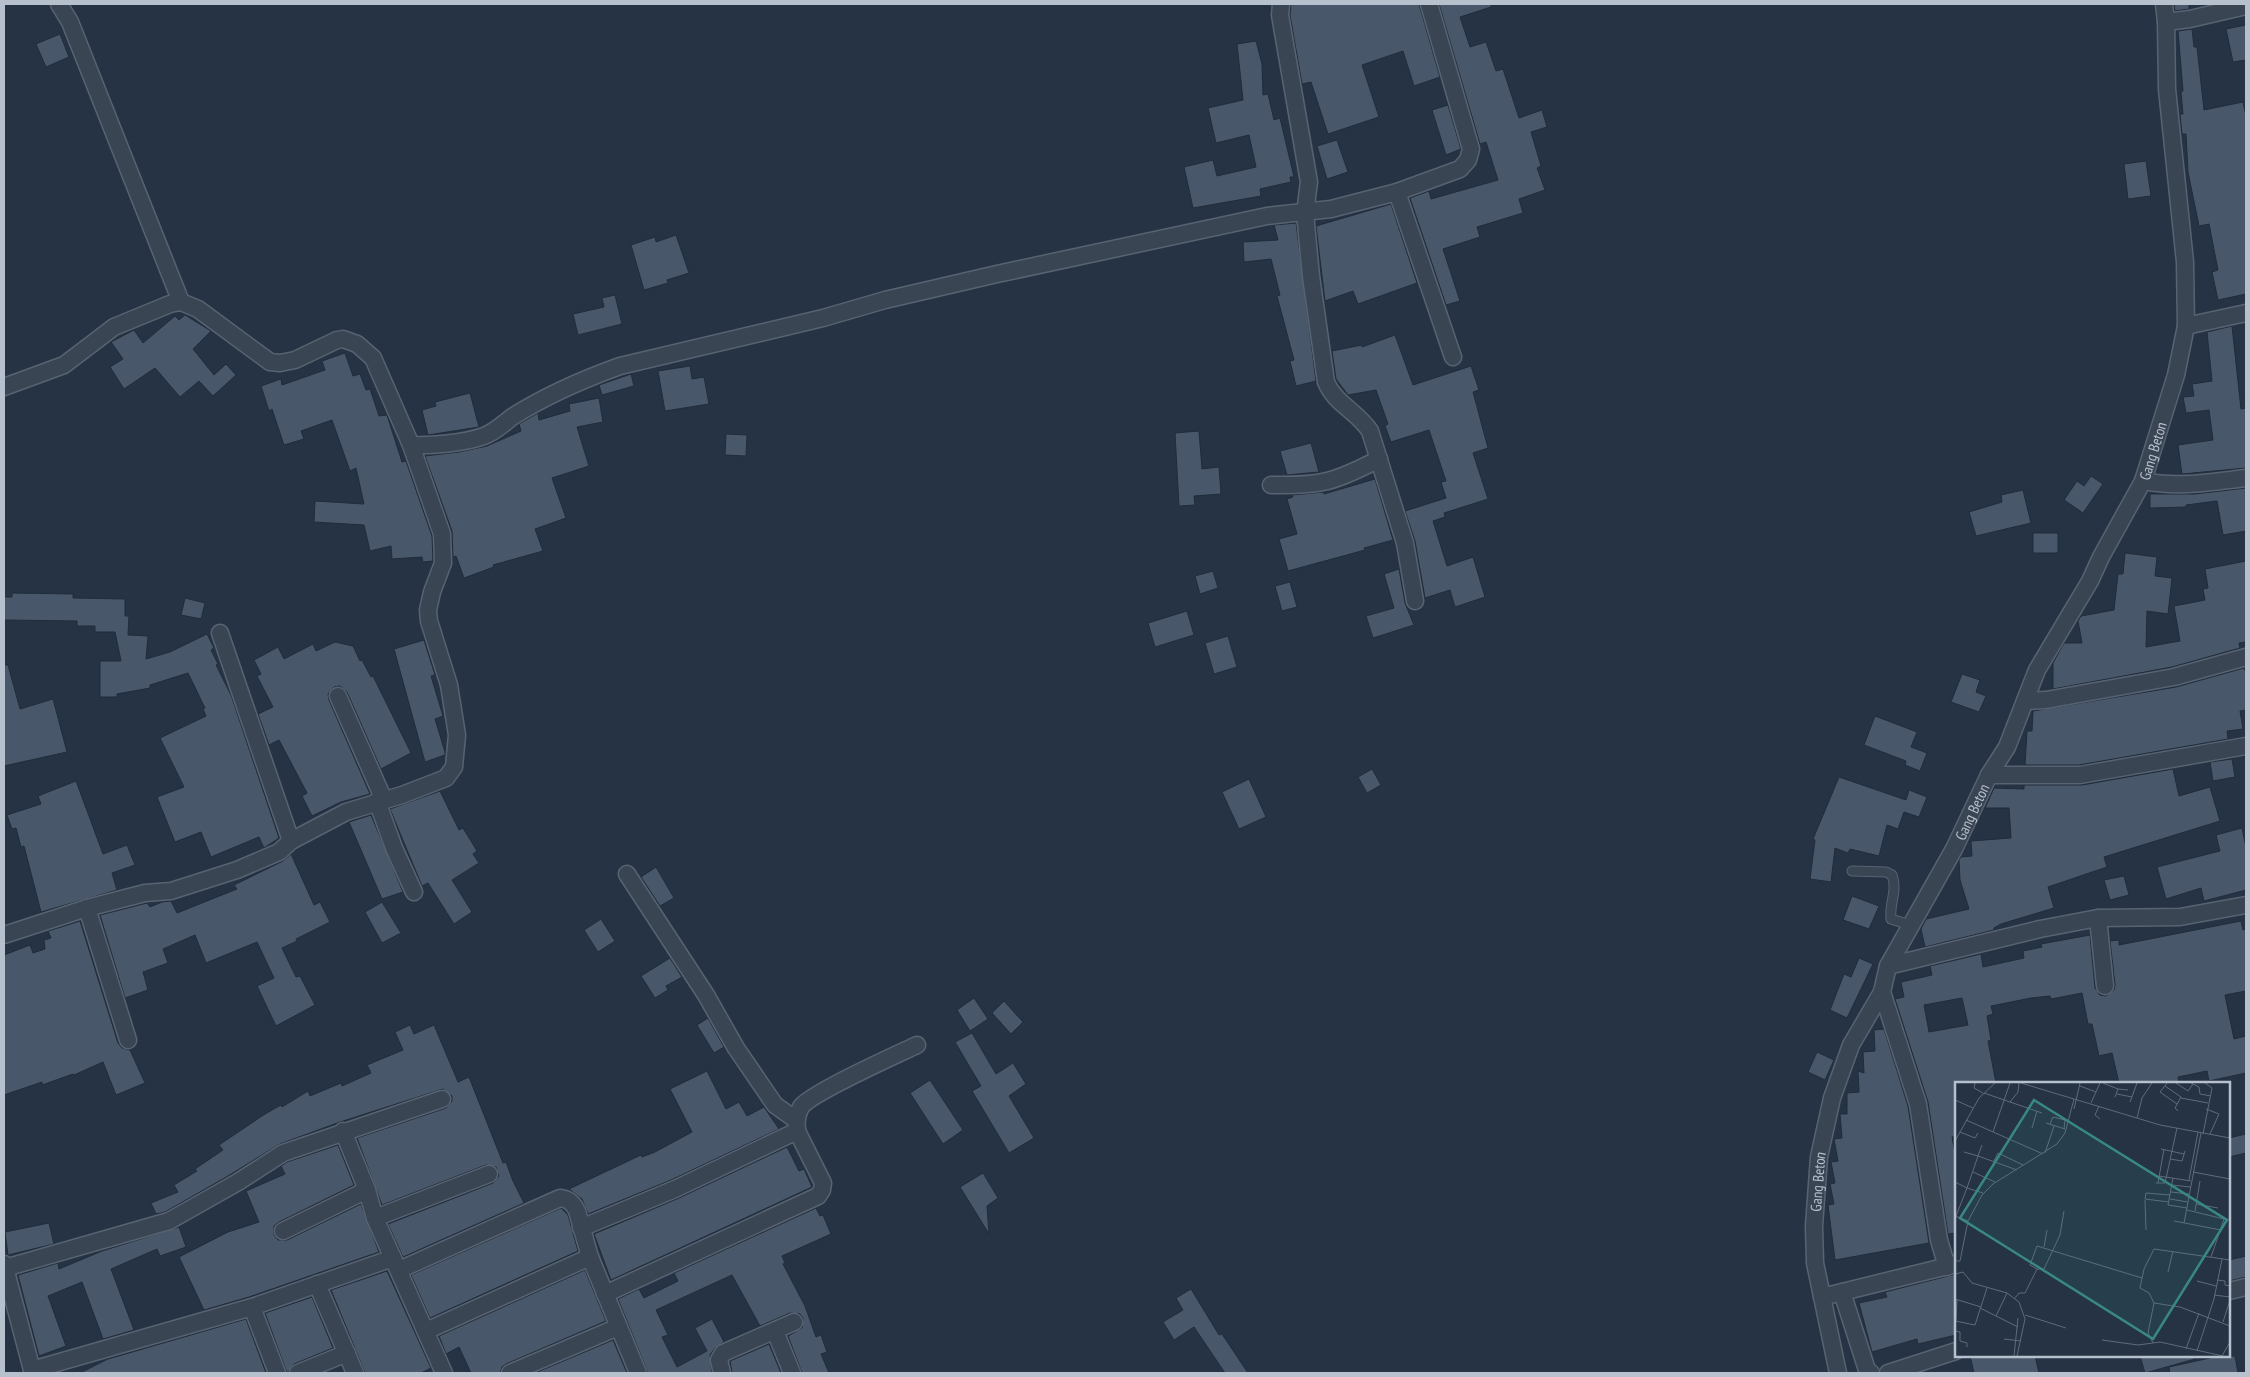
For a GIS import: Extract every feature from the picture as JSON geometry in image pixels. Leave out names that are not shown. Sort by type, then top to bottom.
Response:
[{"type":"street","points":[[59,4],[70,22],[181,302]]},
{"type":"street","points":[[1281,4],[1280,15],[1294,108],[1309,182],[1306,213],[1311,276],[1326,382],[1332,395],[1362,419],[1370,431],[1405,543],[1415,601]]},
{"type":"street","points":[[411,445],[429,446],[483,437],[498,429],[512,418],[584,381],[620,366],[997,274],[1267,216],[1306,213],[1397,192],[1460,169],[1470,156],[1471,149],[1428,4]]},
{"type":"street","name":"Gang Beton","points":[[1838,1373],[1815,1263],[1814,1226],[1819,1157],[1824,1127],[1851,1045],[1882,992],[1888,966],[1907,924],[1954,849],[1989,775],[2007,747],[2037,670],[2090,581],[2143,482],[2176,375],[2186,326],[2185,262],[2177,204],[2167,89],[2164,4]]},
{"type":"street","points":[[2166,22],[2190,19],[2246,6]]},
{"type":"street","points":[[1397,192],[1453,357]]},
{"type":"street","points":[[4,387],[64,364],[114,327],[170,304],[181,302],[198,309],[270,362],[280,363],[295,360],[337,340],[350,340],[373,358],[411,445],[442,534],[443,563],[432,592],[428,610],[428,621],[442,656],[458,735],[454,767],[446,778],[402,795],[346,812],[291,841],[278,852],[263,859],[189,886],[170,891],[145,893],[87,908],[4,935]]},
{"type":"street","points":[[2186,326],[2246,312]]},
{"type":"street","points":[[1271,485],[1315,485],[1338,480],[1379,459]]},
{"type":"street","points":[[2143,482],[2164,485],[2210,483],[2246,478]]},
{"type":"street","points":[[220,633],[291,841]]},
{"type":"street","points":[[2025,701],[2046,700],[2174,677],[2246,656]]},
{"type":"street","points":[[338,696],[380,801],[394,848],[414,892]]},
{"type":"street","points":[[1989,775],[2080,775],[2246,746]]},
{"type":"street","points":[[605,1294],[818,1196],[822,1190],[823,1183],[796,1125],[775,1105],[736,1048],[706,995],[627,874]]},
{"type":"street","points":[[1888,966],[2040,929],[2098,918],[2180,917],[2246,905]]},
{"type":"street","points":[[87,908],[128,1040]]},
{"type":"street","points":[[2098,918],[2105,986]]},
{"type":"street","points":[[1822,1297],[1952,1265],[1939,1240],[1918,1104],[1882,992]]},
{"type":"street","points":[[581,1228],[675,1189],[796,1125],[802,1106],[827,1089],[917,1045]]},
{"type":"street","points":[[442,1099],[343,1131],[283,1153],[238,1182],[169,1220],[4,1266],[27,1371],[252,1307],[317,1284],[396,1264],[560,1198],[566,1199],[575,1205],[590,1257],[638,1373]]},
{"type":"street","points":[[343,1131],[367,1190],[375,1218],[444,1373]]},
{"type":"street","points":[[375,1218],[489,1174]]},
{"type":"street","points":[[283,1231],[367,1190]]},
{"type":"street","points":[[426,1331],[590,1257]]},
{"type":"street","points":[[317,1284],[355,1373]]},
{"type":"street","points":[[2230,1290],[2246,1287]]},
{"type":"street","points":[[1842,1292],[1867,1370],[1871,1373]]},
{"type":"street","points":[[252,1307],[277,1373]]},
{"type":"street","points":[[722,1373],[719,1360],[723,1353],[794,1322]]},
{"type":"street","points":[[510,1373],[618,1327]]},
{"type":"street","points":[[775,1331],[792,1373]]},
{"type":"street","points":[[1888,1373],[1955,1351]]},
{"type":"street","points":[[298,1373],[347,1353]]},
{"type":"lane","points":[[1852,871],[1886,872],[1892,875],[1895,888],[1890,912],[1891,919],[1907,924]]},
{"type":"building","points":[[1291,4],[1419,4],[1440,77],[1414,86],[1403,51],[1362,65],[1379,117],[1328,134],[1311,82],[1302,84],[1290,15]]},
{"type":"building","points":[[1439,4],[1491,4],[1491,7],[1460,17],[1470,47],[1486,42],[1496,71],[1503,69],[1519,118],[1542,110],[1547,127],[1531,132],[1541,166],[1537,168],[1545,190],[1519,199],[1523,213],[1477,227],[1480,237],[1443,249],[1460,301],[1446,305],[1410,198],[1429,191],[1431,199],[1498,180],[1486,142],[1480,144]]},
{"type":"building","points":[[2174,4],[2189,4],[2189,9],[2175,11]]},
{"type":"building","points":[[2246,25],[2246,60],[2233,62],[2226,29]]},
{"type":"building","points":[[2192,29],[2194,47],[2197,47],[2204,110],[2243,102],[2246,116],[2246,294],[2218,300],[2212,272],[2218,270],[2209,224],[2199,226],[2188,172],[2186,134],[2182,134],[2180,114],[2183,114],[2181,92],[2183,91],[2178,31]]},
{"type":"building","points":[[60,34],[69,57],[46,67],[36,44]]},
{"type":"building","points":[[1256,41],[1262,64],[1263,95],[1268,94],[1274,120],[1280,118],[1294,177],[1290,177],[1291,182],[1260,189],[1261,196],[1193,208],[1184,167],[1213,160],[1217,176],[1256,167],[1249,135],[1216,143],[1208,108],[1243,100],[1237,44]]},
{"type":"building","points":[[1448,105],[1461,149],[1446,155],[1432,110]]},
{"type":"building","points":[[1337,140],[1348,172],[1327,179],[1317,146]]},
{"type":"building","points":[[2146,161],[2151,196],[2128,199],[2124,164]]},
{"type":"building","points":[[1391,204],[1417,283],[1358,304],[1353,291],[1325,301],[1316,226]]},
{"type":"building","points":[[1296,223],[1316,381],[1296,386],[1290,361],[1294,360],[1277,296],[1280,295],[1271,259],[1244,262],[1243,242],[1278,240],[1274,225]]},
{"type":"building","points":[[676,235],[689,273],[667,280],[668,283],[644,290],[631,245],[655,237],[656,242]]},
{"type":"building","points":[[615,295],[622,324],[578,335],[573,314],[604,307],[602,298]]},
{"type":"building","points":[[185,315],[211,331],[193,349],[214,375],[226,364],[236,375],[213,396],[199,381],[180,397],[155,368],[124,389],[110,367],[123,359],[111,342],[134,330],[143,343],[175,316],[179,320]]},
{"type":"building","points":[[2232,326],[2241,409],[2246,408],[2246,468],[2182,474],[2178,445],[2213,440],[2209,410],[2186,413],[2183,397],[2194,396],[2192,384],[2212,381],[2207,332]]},
{"type":"building","points":[[1395,335],[1413,385],[1471,366],[1479,390],[1473,392],[1488,448],[1473,453],[1488,499],[1444,513],[1445,517],[1433,521],[1447,566],[1473,557],[1485,597],[1455,607],[1450,590],[1425,598],[1415,541],[1405,511],[1446,498],[1441,482],[1446,481],[1429,430],[1391,442],[1385,426],[1388,424],[1376,390],[1348,395],[1336,379],[1332,351],[1362,345],[1362,347]]},
{"type":"building","points":[[345,353],[353,376],[360,374],[366,390],[370,389],[379,416],[387,415],[402,462],[406,461],[432,536],[433,561],[423,562],[422,557],[392,559],[391,546],[370,551],[364,525],[314,522],[315,501],[364,504],[356,468],[350,471],[332,420],[301,431],[304,439],[284,445],[272,409],[269,411],[261,386],[281,379],[282,385],[325,370],[322,361]]},
{"type":"building","points":[[690,366],[692,379],[704,377],[709,404],[665,411],[658,371]]},
{"type":"building","points":[[631,374],[634,386],[602,395],[599,385]]},
{"type":"building","points":[[470,393],[479,427],[428,435],[422,410],[436,406],[435,402]]},
{"type":"building","points":[[599,398],[603,422],[577,427],[589,466],[552,478],[566,518],[535,529],[543,551],[493,565],[494,567],[464,578],[456,556],[453,557],[452,531],[425,456],[487,446],[521,431],[519,424],[538,413],[539,420],[570,411],[569,404]]},
{"type":"building","points":[[1199,431],[1202,469],[1219,467],[1221,494],[1194,496],[1195,505],[1179,506],[1175,433]]},
{"type":"building","points":[[726,434],[747,435],[746,456],[725,455]]},
{"type":"building","points":[[1311,443],[1319,472],[1287,475],[1280,451]]},
{"type":"building","points":[[2091,476],[2103,484],[2083,513],[2064,500],[2077,481],[2084,486]]},
{"type":"building","points":[[1375,479],[1393,540],[1364,548],[1365,550],[1288,571],[1279,539],[1297,534],[1287,499],[1293,497],[1292,495],[1324,492],[1324,494]]},
{"type":"building","points":[[2246,488],[2246,531],[2223,535],[2217,501],[2186,505],[2186,507],[2150,508],[2150,494],[2195,494]]},
{"type":"building","points":[[2023,490],[2031,523],[1976,536],[1969,512],[2002,502],[2001,495]]},
{"type":"building","points":[[2033,533],[2058,533],[2058,553],[2033,553]]},
{"type":"building","points":[[2125,553],[2157,557],[2155,576],[2172,578],[2168,614],[2147,611],[2146,647],[2180,641],[2174,606],[2205,600],[2203,589],[2208,588],[2205,569],[2246,561],[2246,642],[2239,643],[2240,648],[2172,667],[2053,689],[2053,663],[2064,643],[2082,643],[2078,621],[2081,616],[2114,610],[2118,574],[2123,574]]},
{"type":"building","points":[[1399,569],[1405,603],[1414,625],[1373,638],[1366,616],[1394,608],[1384,574]]},
{"type":"building","points":[[1213,571],[1218,588],[1200,594],[1195,576]]},
{"type":"building","points":[[1290,582],[1297,607],[1282,611],[1275,586]]},
{"type":"building","points":[[12,593],[73,594],[73,598],[125,599],[125,616],[129,616],[128,635],[148,636],[146,659],[170,652],[207,634],[214,648],[211,650],[218,664],[216,665],[231,695],[279,838],[264,848],[259,837],[211,857],[201,832],[175,842],[157,797],[184,787],[160,738],[206,716],[203,709],[205,708],[188,673],[150,685],[150,688],[117,694],[117,697],[100,697],[100,661],[121,661],[115,632],[95,632],[95,626],[77,626],[77,621],[4,620],[4,597],[12,597]]},
{"type":"building","points":[[185,598],[205,603],[201,619],[181,615]]},
{"type":"building","points":[[1187,611],[1194,635],[1155,647],[1148,623]]},
{"type":"building","points":[[1228,636],[1237,667],[1214,674],[1205,643]]},
{"type":"building","points":[[424,640],[435,675],[431,676],[443,716],[435,719],[445,752],[445,755],[425,762],[394,649]]},
{"type":"building","points":[[335,642],[353,646],[360,661],[362,660],[371,677],[373,676],[411,753],[381,769],[347,692],[340,686],[334,687],[328,694],[329,700],[370,794],[341,802],[312,816],[302,796],[307,793],[279,740],[269,745],[258,714],[273,707],[257,676],[261,674],[254,660],[278,647],[284,659],[313,644],[316,651]]},
{"type":"building","points":[[4,665],[8,665],[20,709],[53,699],[67,752],[4,766]]},
{"type":"building","points":[[2244,668],[2246,673],[2246,710],[2240,711],[2243,729],[2227,731],[2228,739],[2079,765],[2025,765],[2027,731],[2032,731],[2033,711],[2176,687]]},
{"type":"building","points":[[1962,674],[1980,680],[1976,692],[1986,696],[1979,712],[1951,702]]},
{"type":"building","points":[[1875,716],[1917,732],[1911,747],[1927,753],[1920,771],[1905,765],[1906,761],[1864,745]]},
{"type":"building","points":[[2232,759],[2235,777],[2213,781],[2210,762]]},
{"type":"building","points":[[1372,769],[1381,785],[1367,793],[1358,777]]},
{"type":"building","points":[[2173,769],[2179,796],[2210,787],[2220,821],[2104,857],[2107,867],[2048,887],[2054,908],[2001,924],[1994,928],[1994,930],[1925,947],[1921,929],[1926,919],[1969,909],[1960,880],[1959,860],[1961,857],[1972,856],[1971,841],[2011,838],[2009,808],[1985,808],[1994,788],[2024,789],[2024,785],[2082,785]]},
{"type":"building","points":[[1839,777],[1906,800],[1909,790],[1927,797],[1919,817],[1904,812],[1898,829],[1887,825],[1879,856],[1850,849],[1848,853],[1835,848],[1831,882],[1810,879],[1815,840],[1813,839]]},
{"type":"building","points":[[1249,779],[1266,817],[1239,829],[1222,792]]},
{"type":"building","points":[[76,781],[103,854],[127,845],[135,865],[112,873],[117,890],[41,912],[24,846],[21,847],[16,828],[12,829],[7,815],[41,804],[38,796]]},
{"type":"building","points":[[440,791],[459,830],[463,828],[477,851],[473,854],[479,863],[452,880],[472,912],[454,924],[428,883],[422,886],[390,809]]},
{"type":"building","points":[[371,815],[403,892],[382,899],[349,822]]},
{"type":"building","points":[[2242,828],[2246,847],[2246,890],[2204,901],[2201,888],[2166,899],[2157,867],[2220,851],[2216,835]]},
{"type":"building","points":[[291,854],[314,905],[320,902],[330,922],[282,948],[296,977],[300,976],[315,1005],[276,1026],[257,986],[274,978],[257,942],[206,963],[195,935],[163,949],[168,963],[143,972],[148,990],[125,998],[100,915],[147,903],[150,907],[162,902],[171,901],[177,913],[237,889],[234,885],[283,861]]},
{"type":"building","points":[[656,867],[674,898],[660,906],[641,877]]},
{"type":"building","points":[[2124,876],[2129,895],[2110,900],[2104,880]]},
{"type":"building","points":[[1852,896],[1879,906],[1869,929],[1843,920]]},
{"type":"building","points":[[382,902],[401,933],[382,943],[365,912]]},
{"type":"building","points":[[601,919],[615,941],[598,952],[584,930]]},
{"type":"building","points":[[80,921],[118,1043],[122,1048],[130,1050],[145,1083],[116,1095],[103,1062],[74,1075],[42,1085],[42,1082],[4,1095],[4,955],[30,945],[33,953],[45,949],[44,940],[51,938],[48,931]]},
{"type":"building","points":[[2241,921],[2243,930],[2246,929],[2246,991],[2225,995],[2234,1039],[2246,1036],[2246,1073],[2209,1081],[2207,1071],[2178,1077],[2179,1082],[2119,1082],[2112,1053],[2099,1056],[2092,1024],[2088,1024],[2082,993],[2051,999],[2050,996],[2031,998],[1991,1006],[1993,1014],[1987,1016],[1991,1040],[1988,1041],[1996,1082],[1955,1082],[1955,1136],[1952,1137],[1955,1154],[1955,1233],[1948,1234],[1928,1102],[1895,999],[1904,997],[1901,982],[1932,975],[1930,966],[1981,954],[1983,967],[2024,958],[2023,951],[2042,947],[2041,944],[2090,935],[2095,988],[2100,995],[2106,996],[2114,990],[2115,985],[2110,941],[2119,940],[2119,945]],"holes":[[[1962,998],[1968,1025],[1929,1032],[1924,1005]]]},
{"type":"building","points":[[670,958],[682,977],[666,986],[668,990],[655,998],[641,976]]},
{"type":"building","points":[[1859,958],[1873,964],[1847,1018],[1830,1010],[1844,974],[1851,977]]},
{"type":"building","points":[[974,998],[988,1019],[970,1031],[957,1010]]},
{"type":"building","points":[[1004,1001],[1023,1022],[1011,1034],[992,1013]]},
{"type":"building","points":[[708,1018],[724,1047],[714,1053],[697,1025]]},
{"type":"building","points":[[410,1025],[414,1034],[434,1025],[458,1082],[469,1077],[503,1163],[506,1162],[524,1203],[403,1257],[388,1224],[493,1183],[499,1176],[496,1167],[486,1165],[382,1205],[357,1138],[446,1108],[452,1101],[452,1096],[443,1089],[340,1122],[280,1144],[165,1212],[156,1214],[151,1203],[178,1192],[174,1185],[197,1171],[195,1169],[223,1150],[219,1145],[265,1114],[281,1105],[282,1107],[308,1091],[310,1096],[341,1083],[342,1086],[371,1073],[367,1065],[403,1050],[395,1032]]},
{"type":"building","points":[[1884,1029],[1908,1106],[1929,1243],[1835,1260],[1828,1205],[1834,1204],[1830,1184],[1835,1183],[1831,1162],[1838,1161],[1834,1139],[1842,1138],[1840,1114],[1847,1114],[1847,1093],[1859,1092],[1858,1071],[1864,1073],[1863,1052],[1875,1051],[1874,1030]]},
{"type":"building","points":[[972,1033],[996,1074],[1013,1063],[1026,1084],[1009,1096],[1034,1138],[1009,1153],[972,1091],[981,1086],[955,1042]]},
{"type":"building","points":[[1817,1052],[1834,1060],[1825,1080],[1808,1072]]},
{"type":"building","points":[[707,1071],[726,1109],[739,1102],[747,1116],[764,1107],[779,1129],[671,1180],[588,1214],[582,1199],[569,1189],[641,1155],[642,1157],[655,1152],[692,1132],[670,1089]]},
{"type":"building","points":[[930,1080],[963,1130],[943,1144],[910,1093]]},
{"type":"building","points":[[2246,1134],[2246,1153],[2230,1157],[2230,1138]]},
{"type":"building","points":[[338,1145],[354,1185],[279,1222],[274,1226],[274,1235],[278,1240],[287,1240],[361,1204],[379,1252],[249,1297],[204,1310],[179,1257],[228,1232],[259,1222],[246,1191],[285,1174],[281,1166],[287,1162]]},
{"type":"building","points":[[787,1147],[799,1171],[804,1169],[812,1187],[611,1280],[594,1234],[679,1198]]},
{"type":"building","points":[[983,1173],[998,1198],[987,1206],[989,1234],[960,1187]]},
{"type":"building","points":[[561,1208],[568,1215],[578,1251],[430,1318],[411,1275]]},
{"type":"building","points":[[816,1208],[820,1216],[823,1215],[831,1234],[782,1256],[785,1263],[783,1264],[805,1306],[816,1337],[821,1335],[827,1352],[821,1354],[829,1373],[802,1373],[788,1336],[802,1328],[803,1318],[800,1314],[790,1313],[760,1326],[732,1275],[656,1310],[668,1335],[662,1337],[677,1367],[707,1351],[695,1328],[712,1319],[724,1342],[715,1348],[710,1355],[712,1373],[648,1373],[618,1299],[639,1289],[644,1298],[678,1281],[674,1273]]},
{"type":"building","points":[[49,1223],[54,1244],[8,1255],[5,1232]]},
{"type":"building","points":[[179,1227],[186,1247],[160,1256],[157,1249],[111,1269],[134,1330],[103,1339],[82,1282],[48,1296],[66,1346],[39,1356],[18,1275],[58,1263],[59,1269],[102,1251]]},
{"type":"building","points":[[2246,1256],[2246,1277],[2230,1281],[2230,1260]]},
{"type":"building","points":[[585,1270],[606,1321],[506,1364],[502,1367],[500,1373],[471,1373],[459,1347],[446,1354],[439,1336]]},
{"type":"building","points":[[387,1271],[431,1368],[421,1373],[365,1373],[331,1290]]},
{"type":"building","points":[[1955,1274],[1955,1335],[1918,1344],[1917,1339],[1872,1352],[1859,1303],[1887,1297],[1885,1292]]},
{"type":"building","points":[[1191,1289],[1219,1335],[1222,1334],[1248,1373],[1225,1373],[1194,1327],[1174,1340],[1163,1322],[1183,1310],[1176,1298]]},
{"type":"building","points":[[312,1297],[333,1348],[294,1364],[287,1373],[265,1313]]},
{"type":"building","points":[[246,1319],[266,1373],[80,1373],[108,1359]]},
{"type":"building","points":[[613,1340],[627,1373],[535,1373]]},
{"type":"building","points":[[769,1344],[781,1373],[732,1373],[730,1361]]},
{"type":"building","points":[[2235,1356],[2238,1373],[2170,1373],[2169,1367],[2210,1358]]},
{"type":"building","points":[[1970,1357],[2035,1357],[2039,1373],[1974,1373]]},
{"type":"building","points":[[2140,1357],[2194,1357],[2195,1359],[2145,1373]]}]
